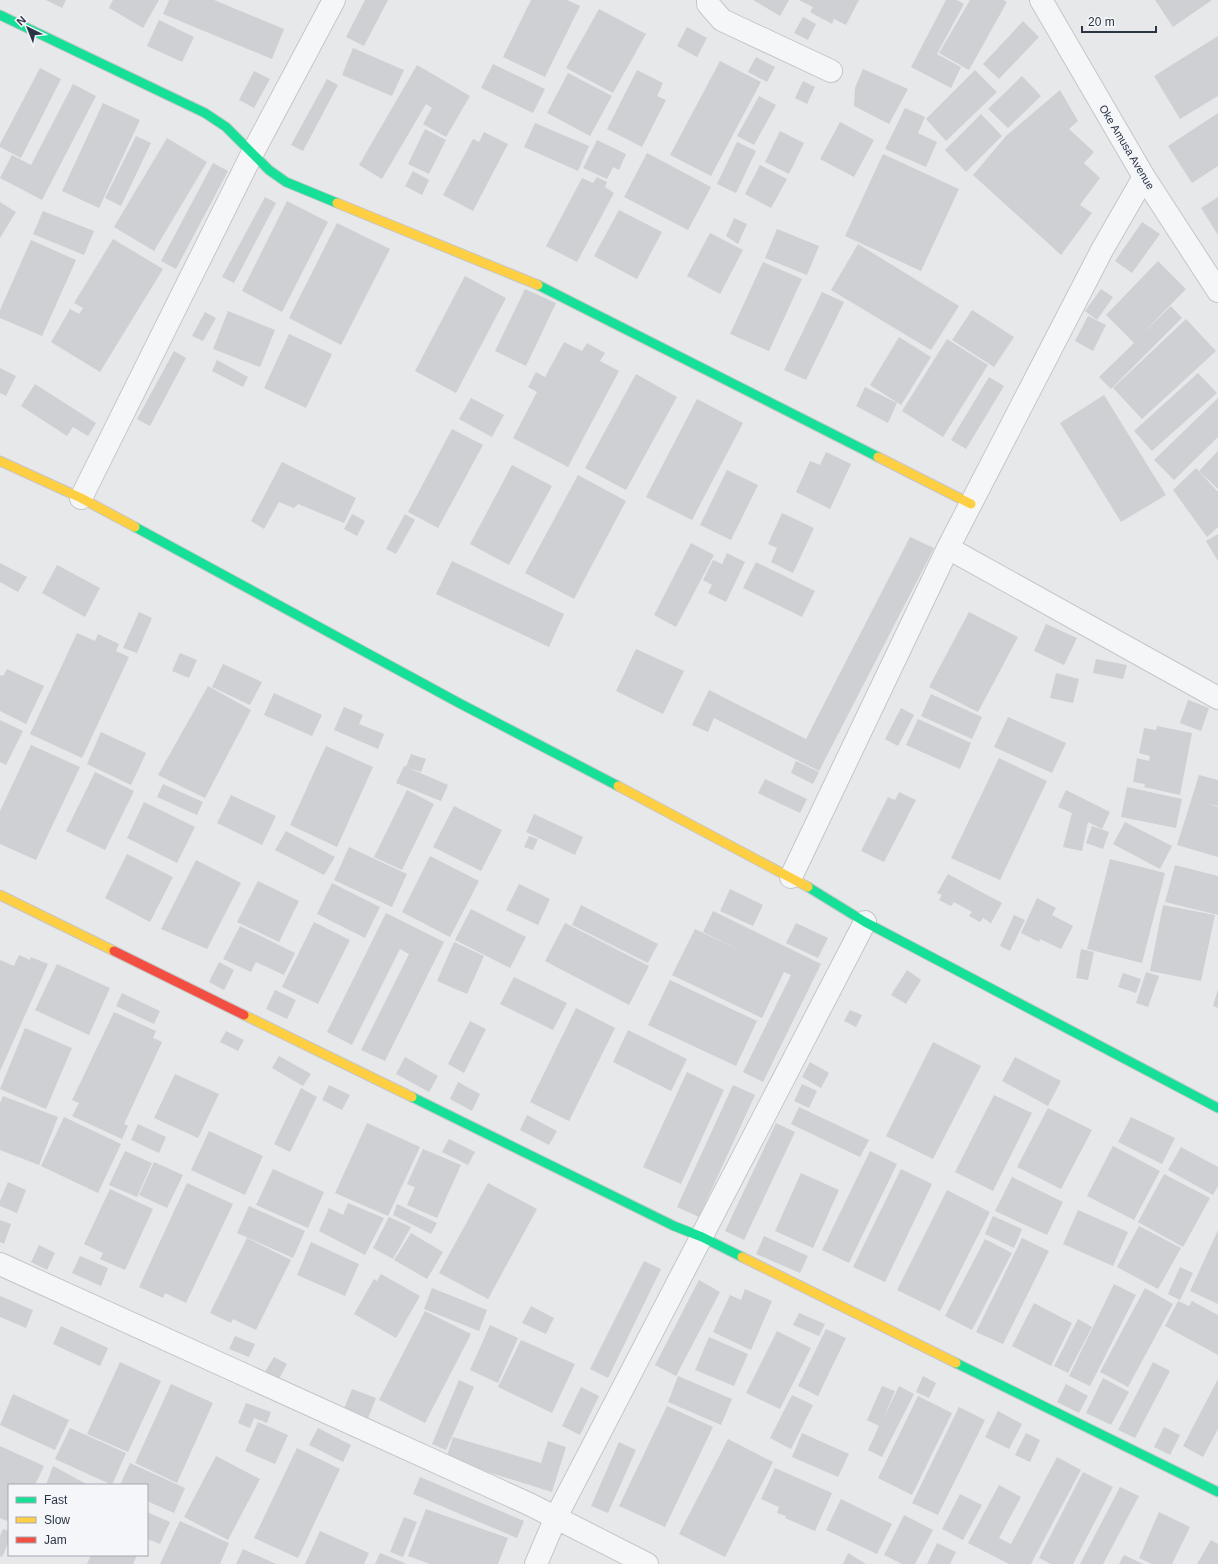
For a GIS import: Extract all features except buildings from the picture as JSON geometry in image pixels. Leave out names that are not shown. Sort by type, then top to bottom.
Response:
[{"type":"street","points":[[81,498],[252,154],[334,0]]},
{"type":"street","points":[[708,0],[708,4],[722,20],[831,71]]},
{"type":"street","name":"Oke Amusa Avenue","points":[[1041,0],[1144,177],[1218,291]]},
{"type":"street","points":[[0,15],[205,113],[226,127],[269,170],[286,182],[529,280],[971,504]]},
{"type":"street","points":[[791,877],[948,548],[1102,250],[1144,177]]},
{"type":"street","points":[[0,461],[81,498],[459,703],[791,877],[865,922],[1218,1108]]},
{"type":"street","points":[[948,548],[1218,698]]},
{"type":"street","points":[[0,895],[653,1215],[702,1237],[1218,1492]]},
{"type":"street","points":[[536,1564],[556,1517],[865,922]]},
{"type":"street","points":[[0,1264],[556,1517],[647,1564]]},
{"type":"traffic: fast","points":[[0,15],[205,113],[226,127],[269,170],[286,182],[337,203]]},
{"type":"traffic: fast","points":[[538,285],[878,457]]},
{"type":"traffic: fast","points":[[135,527],[459,703],[618,786]]},
{"type":"traffic: fast","points":[[808,887],[865,922],[1218,1108]]},
{"type":"traffic: fast","points":[[412,1097],[674,1226],[702,1237],[742,1257]]},
{"type":"traffic: fast","points":[[956,1363],[1218,1492]]},
{"type":"traffic: slow","points":[[337,203],[538,285]]},
{"type":"traffic: slow","points":[[878,457],[971,504]]},
{"type":"traffic: slow","points":[[0,461],[81,498],[135,527]]},
{"type":"traffic: slow","points":[[618,786],[808,887]]},
{"type":"traffic: slow","points":[[0,895],[114,951]]},
{"type":"traffic: slow","points":[[244,1015],[412,1097]]},
{"type":"traffic: slow","points":[[742,1257],[956,1363]]},
{"type":"traffic: jam","points":[[114,951],[244,1015]]}]
